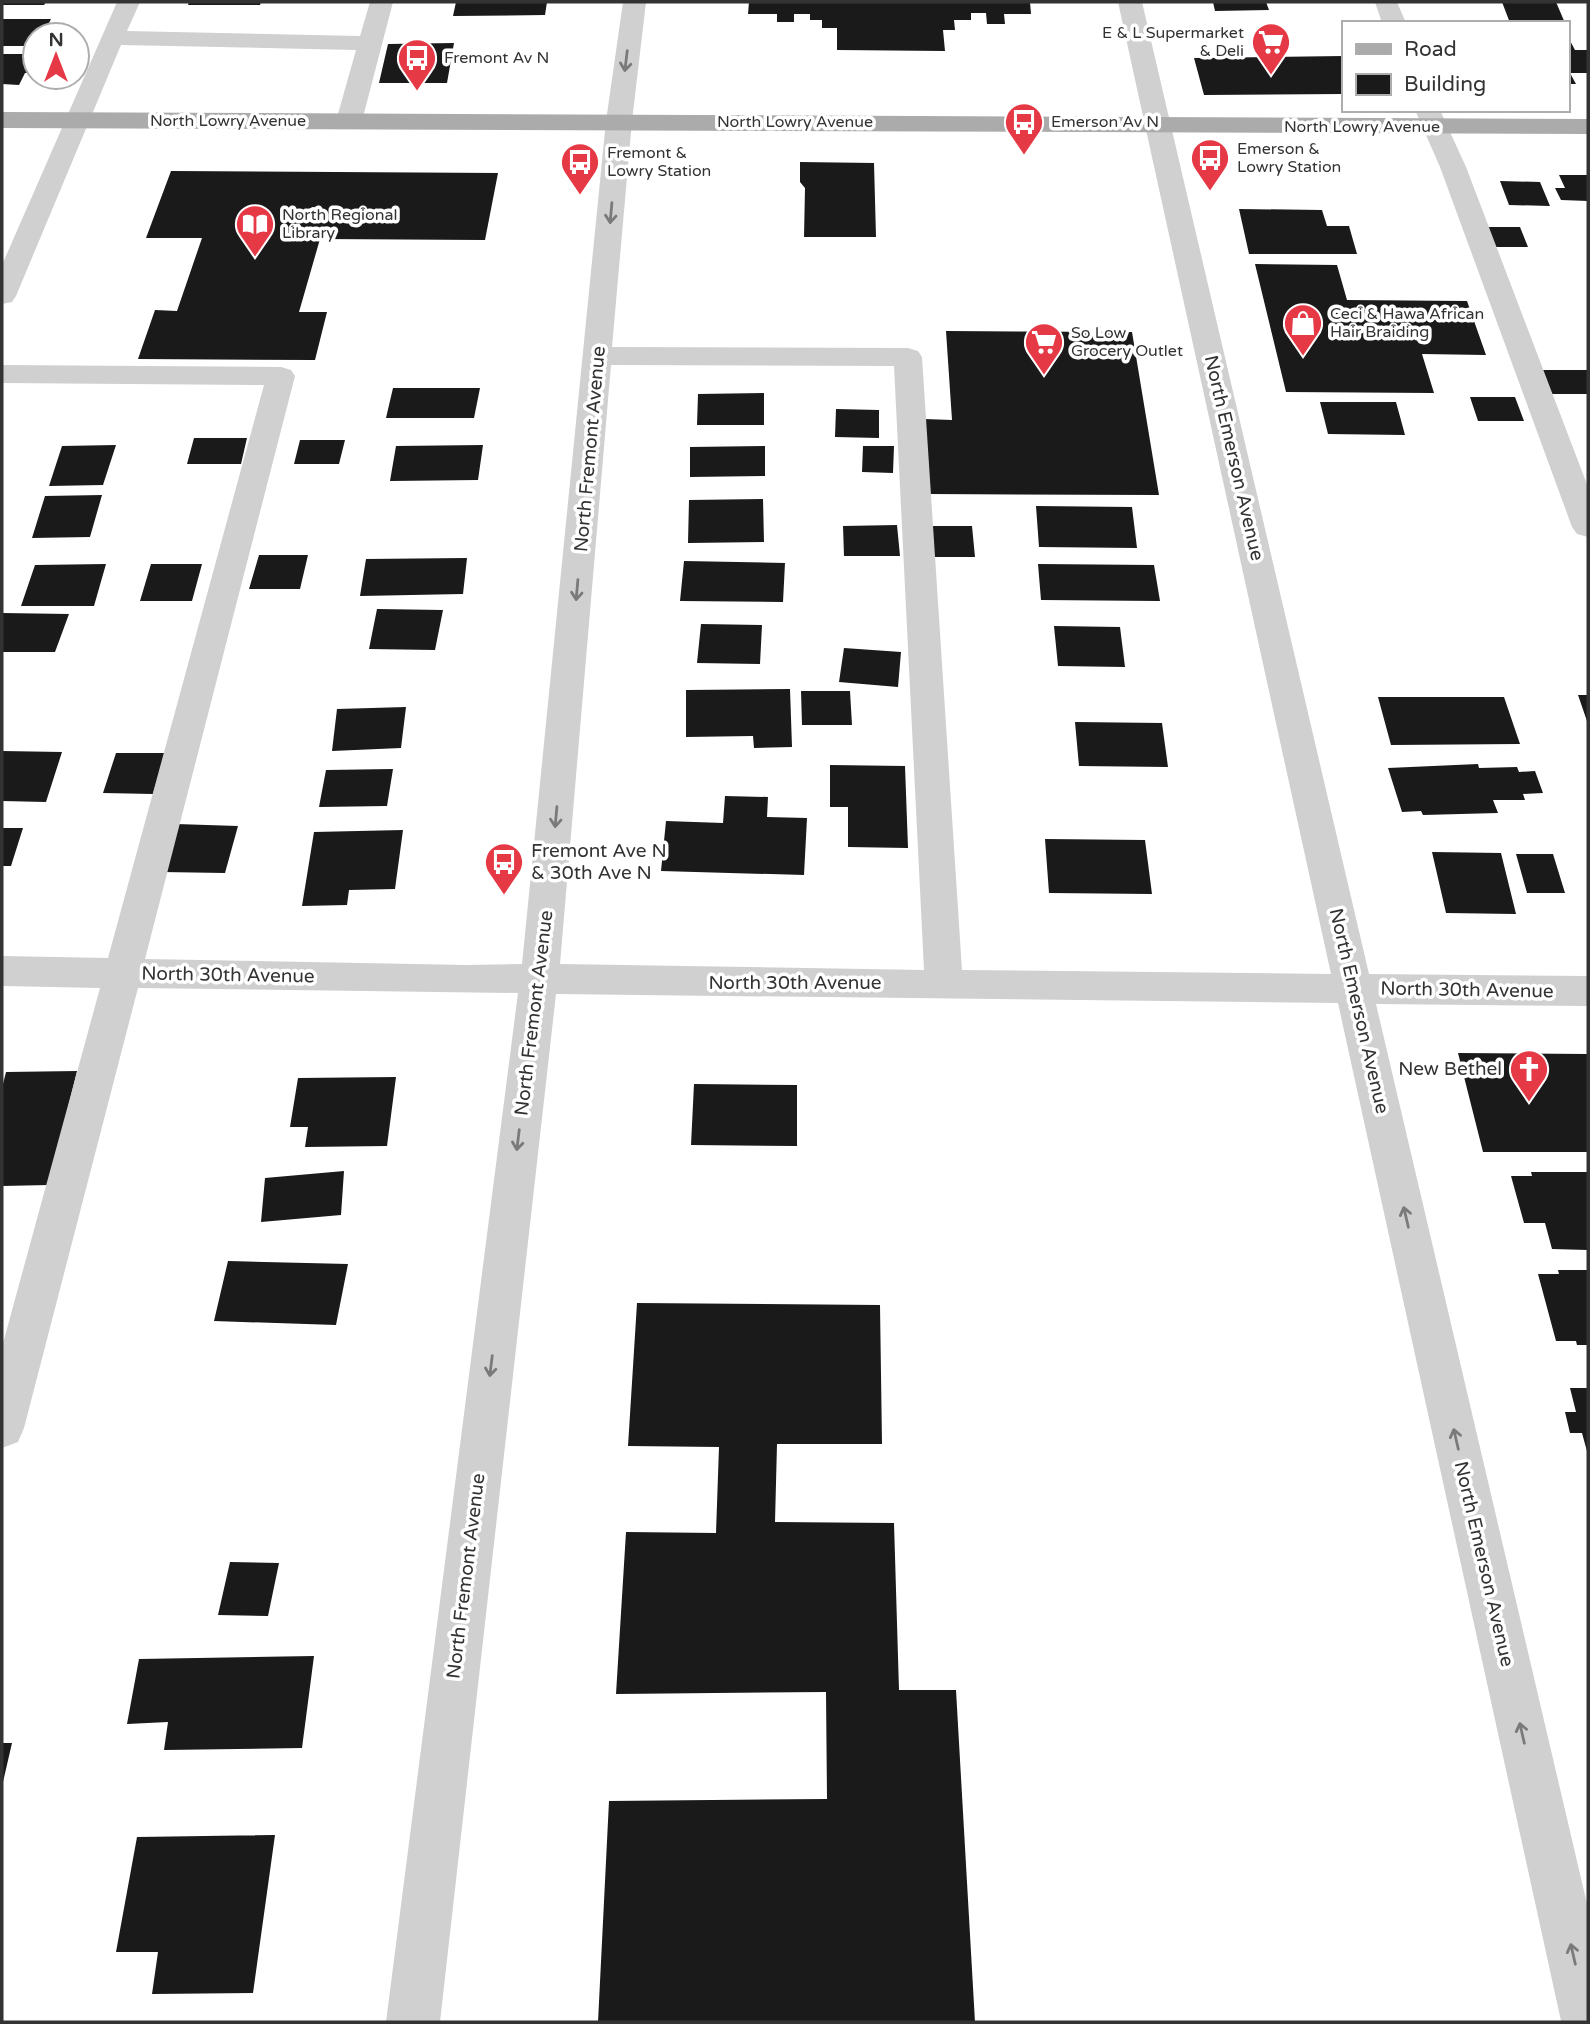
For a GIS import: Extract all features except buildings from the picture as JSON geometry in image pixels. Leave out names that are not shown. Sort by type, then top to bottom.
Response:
[{"type":"main road","name":"North Lowry Avenue","points":[[2,120],[1157,125],[1430,119],[1588,127]]},
{"type":"street","points":[[2,296],[128,2]]},
{"type":"street","points":[[349,121],[381,2]]},
{"type":"street","name":"North Fremont Avenue","points":[[412,2022],[531,1030],[540,978],[619,121],[634,2]]},
{"type":"street","name":"North Emerson Avenue","points":[[1130,2],[1588,2021]]},
{"type":"street","points":[[1386,2],[1393,21]]},
{"type":"street","points":[[111,38],[370,43]]},
{"type":"street","points":[[1430,119],[1453,167],[1588,527]]},
{"type":"street","points":[[599,356],[908,357],[944,984]]},
{"type":"street","points":[[2,374],[281,376],[2,1428]]},
{"type":"street","name":"North 30th Avenue","points":[[2,971],[467,980],[540,978],[590,981],[1588,992]]},
{"type":"place","name":"E & L Supermarket & Deli","points":[[1271,76]]},
{"type":"place","name":"Fremont Av N","points":[[417,92]]},
{"type":"place","name":"Emerson Av N","points":[[1024,156]]},
{"type":"place","name":"Emerson & Lowry Station","points":[[1210,192]]},
{"type":"place","name":"Fremont & Lowry Station","points":[[580,196]]},
{"type":"place","name":"North Regional Library","points":[[255,258]]},
{"type":"place","name":"Ceci & Hawa African Hair Braiding","points":[[1303,357]]},
{"type":"place","name":"So Low Grocery Outlet","points":[[1044,376]]},
{"type":"place","name":"Fremont Ave N & 30th Ave N","points":[[504,896]]},
{"type":"place","name":"New Bethel","points":[[1529,1103]]}]
